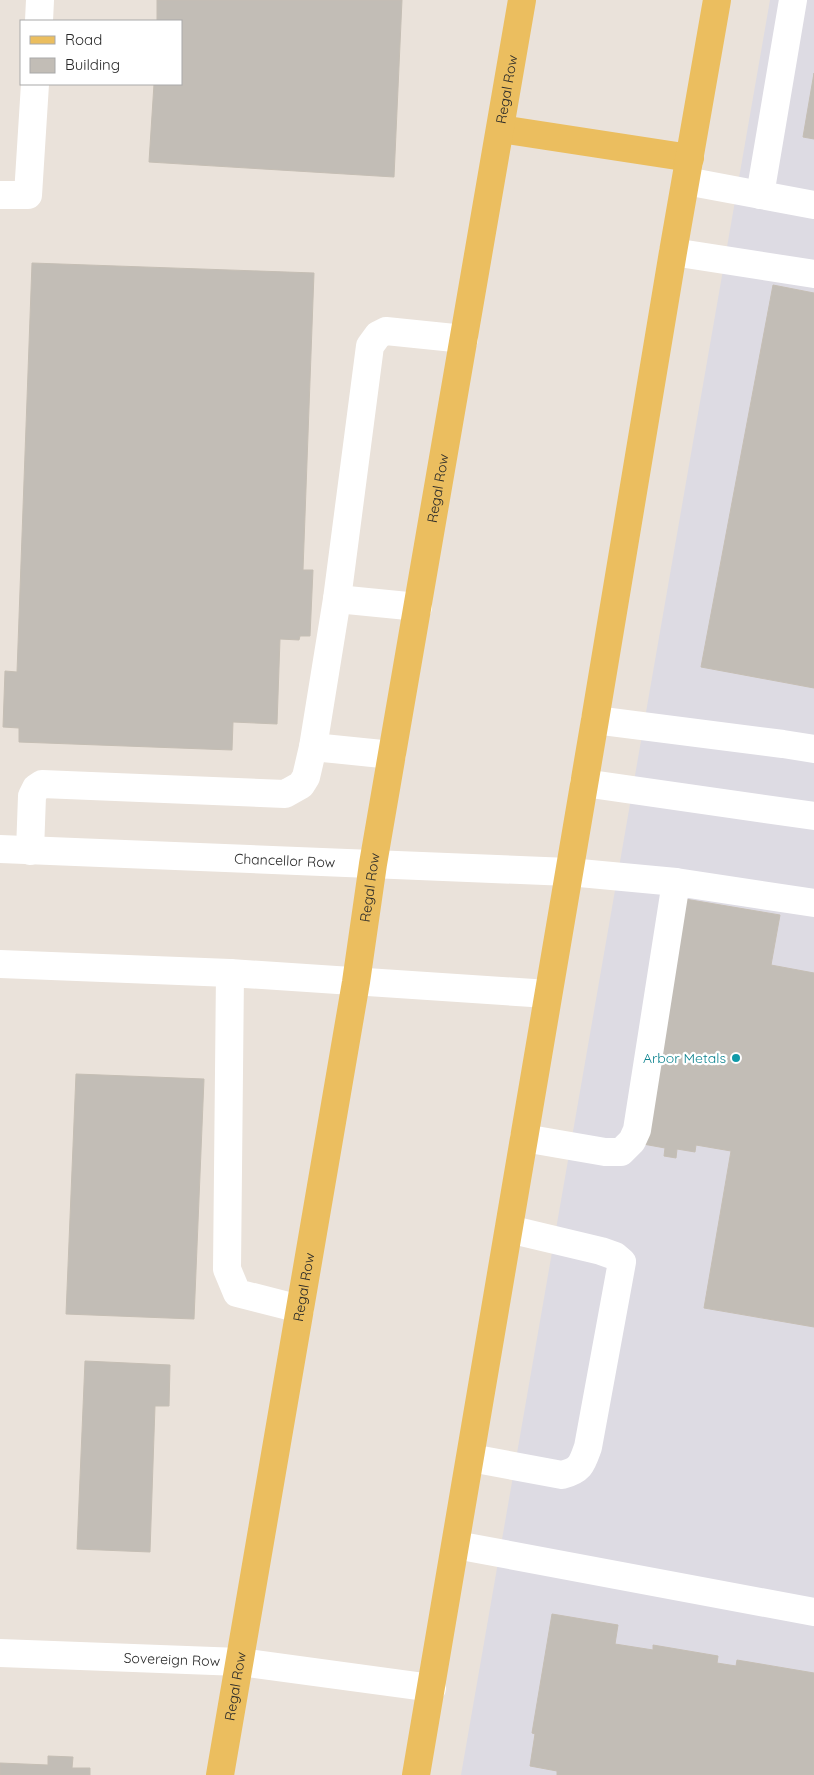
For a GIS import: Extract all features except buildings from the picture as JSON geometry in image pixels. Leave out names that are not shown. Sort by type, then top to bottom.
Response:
[{"type":"main road","name":"Regal Row","points":[[220,1775],[356,982],[373,864],[522,0]]},
{"type":"main road","points":[[416,1775],[717,0]]},
{"type":"main road","points":[[501,128],[688,170]]},
{"type":"street","points":[[38,20],[40,0]]},
{"type":"street","points":[[760,195],[792,0]]},
{"type":"street","points":[[0,195],[28,195],[35,85]]},
{"type":"street","points":[[688,170],[760,195],[814,205]]},
{"type":"street","points":[[673,252],[814,274]]},
{"type":"street","points":[[30,851],[32,796],[36,788],[42,784],[285,794],[300,785],[306,777],[313,748],[337,599],[370,346],[378,335],[386,331],[464,339]]},
{"type":"street","points":[[337,599],[418,607]]},
{"type":"street","points":[[595,720],[783,744],[814,750]]},
{"type":"street","points":[[313,748],[392,755]]},
{"type":"street","points":[[584,783],[814,816]]},
{"type":"street","name":"Chancellor Row","points":[[0,849],[569,872],[676,882],[814,903]]},
{"type":"street","points":[[524,1138],[606,1152],[621,1152],[632,1141],[637,1130],[676,882]]},
{"type":"street","points":[[0,964],[230,973],[548,994]]},
{"type":"street","points":[[230,973],[227,1269],[237,1293],[300,1309]]},
{"type":"street","points":[[471,1458],[562,1476],[574,1472],[582,1462],[588,1447],[622,1262],[615,1256],[601,1251],[509,1229]]},
{"type":"street","points":[[456,1545],[814,1612]]},
{"type":"street","name":"Sovereign Row","points":[[0,1653],[240,1662],[432,1688]]},
{"type":"shaded area","points":[[770,0],[814,0],[814,1775],[461,1775]]},
{"type":"place","name":"Arbor Metals","points":[[736,1058]]}]
